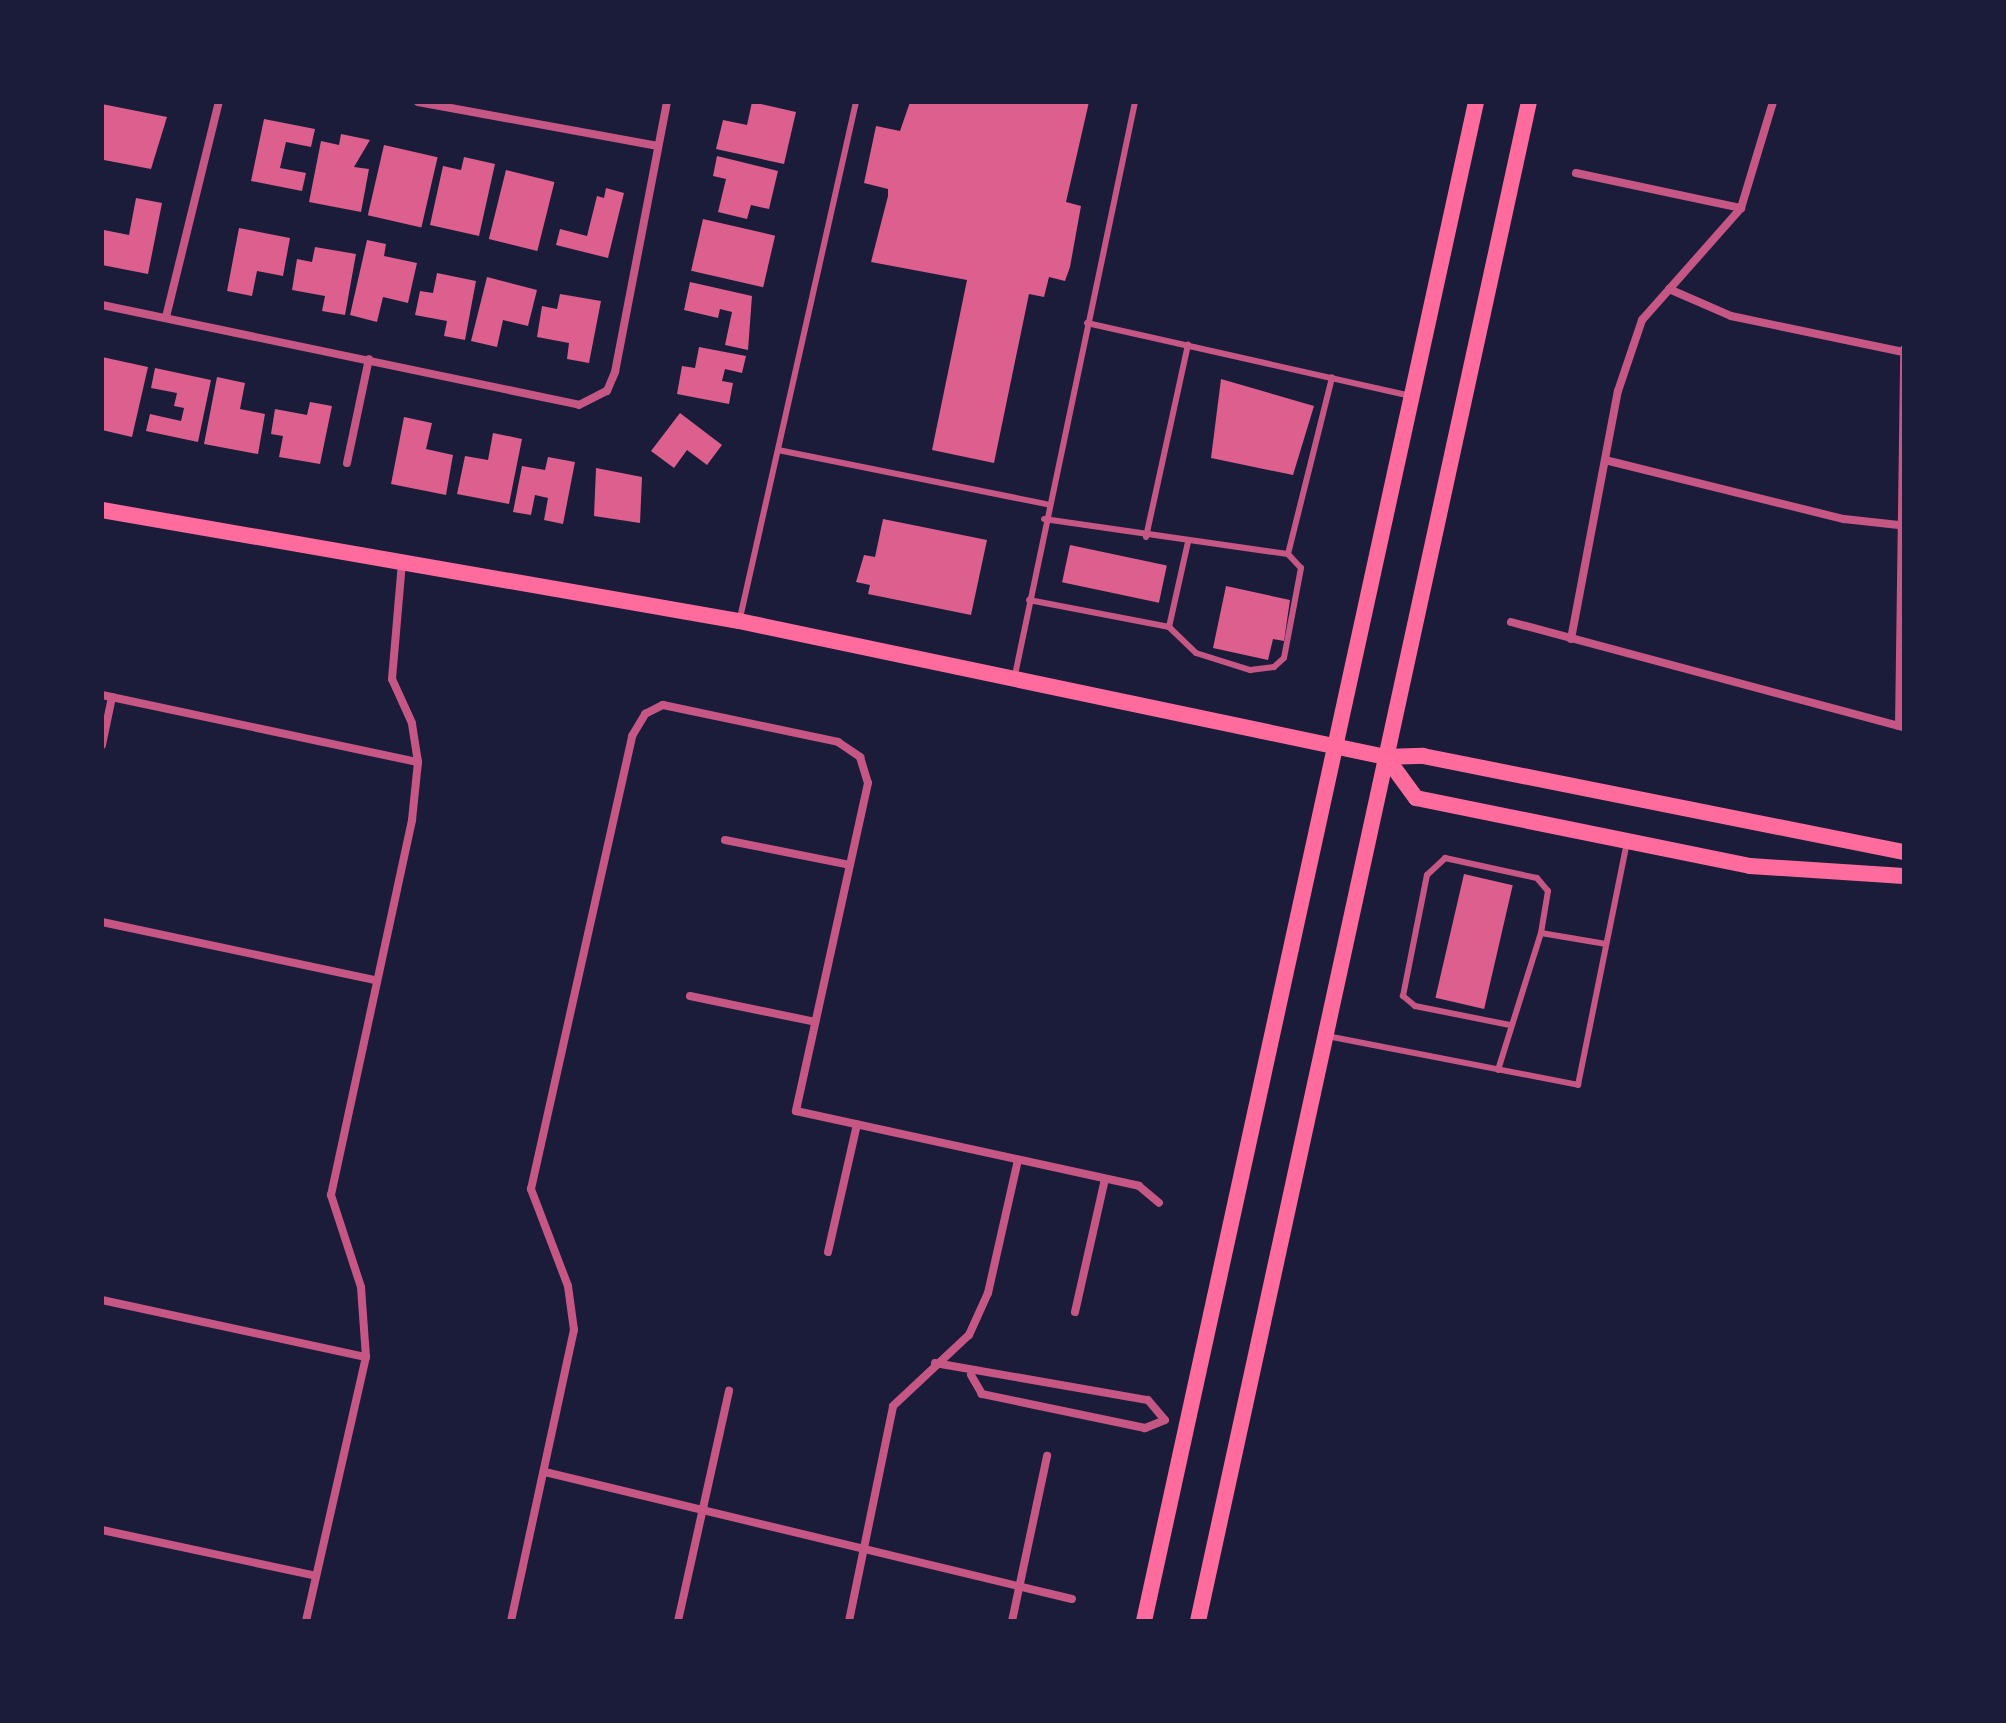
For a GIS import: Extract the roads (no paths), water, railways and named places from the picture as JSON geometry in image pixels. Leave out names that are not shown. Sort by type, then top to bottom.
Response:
[{"type":"main road","points":[[1144,1621],[1332,745],[1476,102]]},
{"type":"main road","points":[[1198,1621],[1529,102]]},
{"type":"main road","points":[[102,510],[739,621],[1015,675],[1386,757],[1423,756],[1904,852]]},
{"type":"main road","points":[[1386,757],[1416,798],[1750,866],[1904,876]]},
{"type":"street","points":[[166,317],[219,102]]},
{"type":"street","points":[[418,102],[658,146]]},
{"type":"street","points":[[102,305],[579,405],[607,391],[615,372],[667,102]]},
{"type":"street","points":[[1571,639],[1605,460],[1642,320],[1741,208],[1773,102]]},
{"type":"street","points":[[1576,173],[1741,208]]},
{"type":"street","points":[[1511,622],[1902,726],[1899,525],[1904,351],[1731,316],[1669,289]]},
{"type":"street","points":[[347,463],[369,359]]},
{"type":"street","points":[[1605,460],[1844,519],[1899,525]]},
{"type":"street","points":[[306,1621],[366,1357],[361,1287],[331,1195],[374,980],[412,820],[418,762],[412,723],[392,679],[402,563]]},
{"type":"street","points":[[102,695],[418,762]]},
{"type":"street","points":[[102,745],[112,697]]},
{"type":"street","points":[[511,1621],[574,1330],[568,1286],[531,1189],[632,736],[645,714],[663,705],[838,742],[860,757],[868,783],[796,1111],[1139,1186],[1159,1203]]},
{"type":"street","points":[[725,840],[850,865]]},
{"type":"street","points":[[102,922],[374,980]]},
{"type":"street","points":[[690,996],[815,1022]]},
{"type":"street","points":[[828,1252],[857,1124]]},
{"type":"street","points":[[849,1621],[893,1406],[935,1363],[969,1335],[988,1293],[1018,1160]]},
{"type":"street","points":[[1075,1312],[1105,1179]]},
{"type":"street","points":[[102,1300],[366,1357]]},
{"type":"street","points":[[935,1363],[971,1375],[990,1367],[1148,1400],[1165,1420]]},
{"type":"street","points":[[971,1375],[982,1394],[1145,1428],[1165,1420],[1187,1423]]},
{"type":"street","points":[[678,1621],[729,1391]]},
{"type":"street","points":[[1012,1621],[1047,1456]]},
{"type":"street","points":[[545,1472],[1072,1599]]},
{"type":"street","points":[[102,1530],[316,1576]]},
{"type":"lane","points":[[739,621],[856,102]]},
{"type":"lane","points":[[1015,675],[1047,504],[1135,102]]},
{"type":"lane","points":[[1087,323],[1410,396]]},
{"type":"lane","points":[[1146,537],[1188,345]]},
{"type":"lane","points":[[1288,554],[1332,377]]},
{"type":"lane","points":[[778,450],[1047,504]]},
{"type":"lane","points":[[1029,600],[1169,627],[1196,653],[1250,670],[1274,667],[1284,658],[1301,568],[1288,554],[1146,537],[1044,519]]},
{"type":"lane","points":[[1169,627],[1188,542]]},
{"type":"lane","points":[[1327,1036],[1578,1085],[1627,841]]},
{"type":"lane","points":[[1498,1070],[1541,933],[1548,891],[1537,878],[1445,858],[1427,875],[1403,996],[1415,1006],[1510,1025]]},
{"type":"lane","points":[[1541,933],[1606,944]]}]
